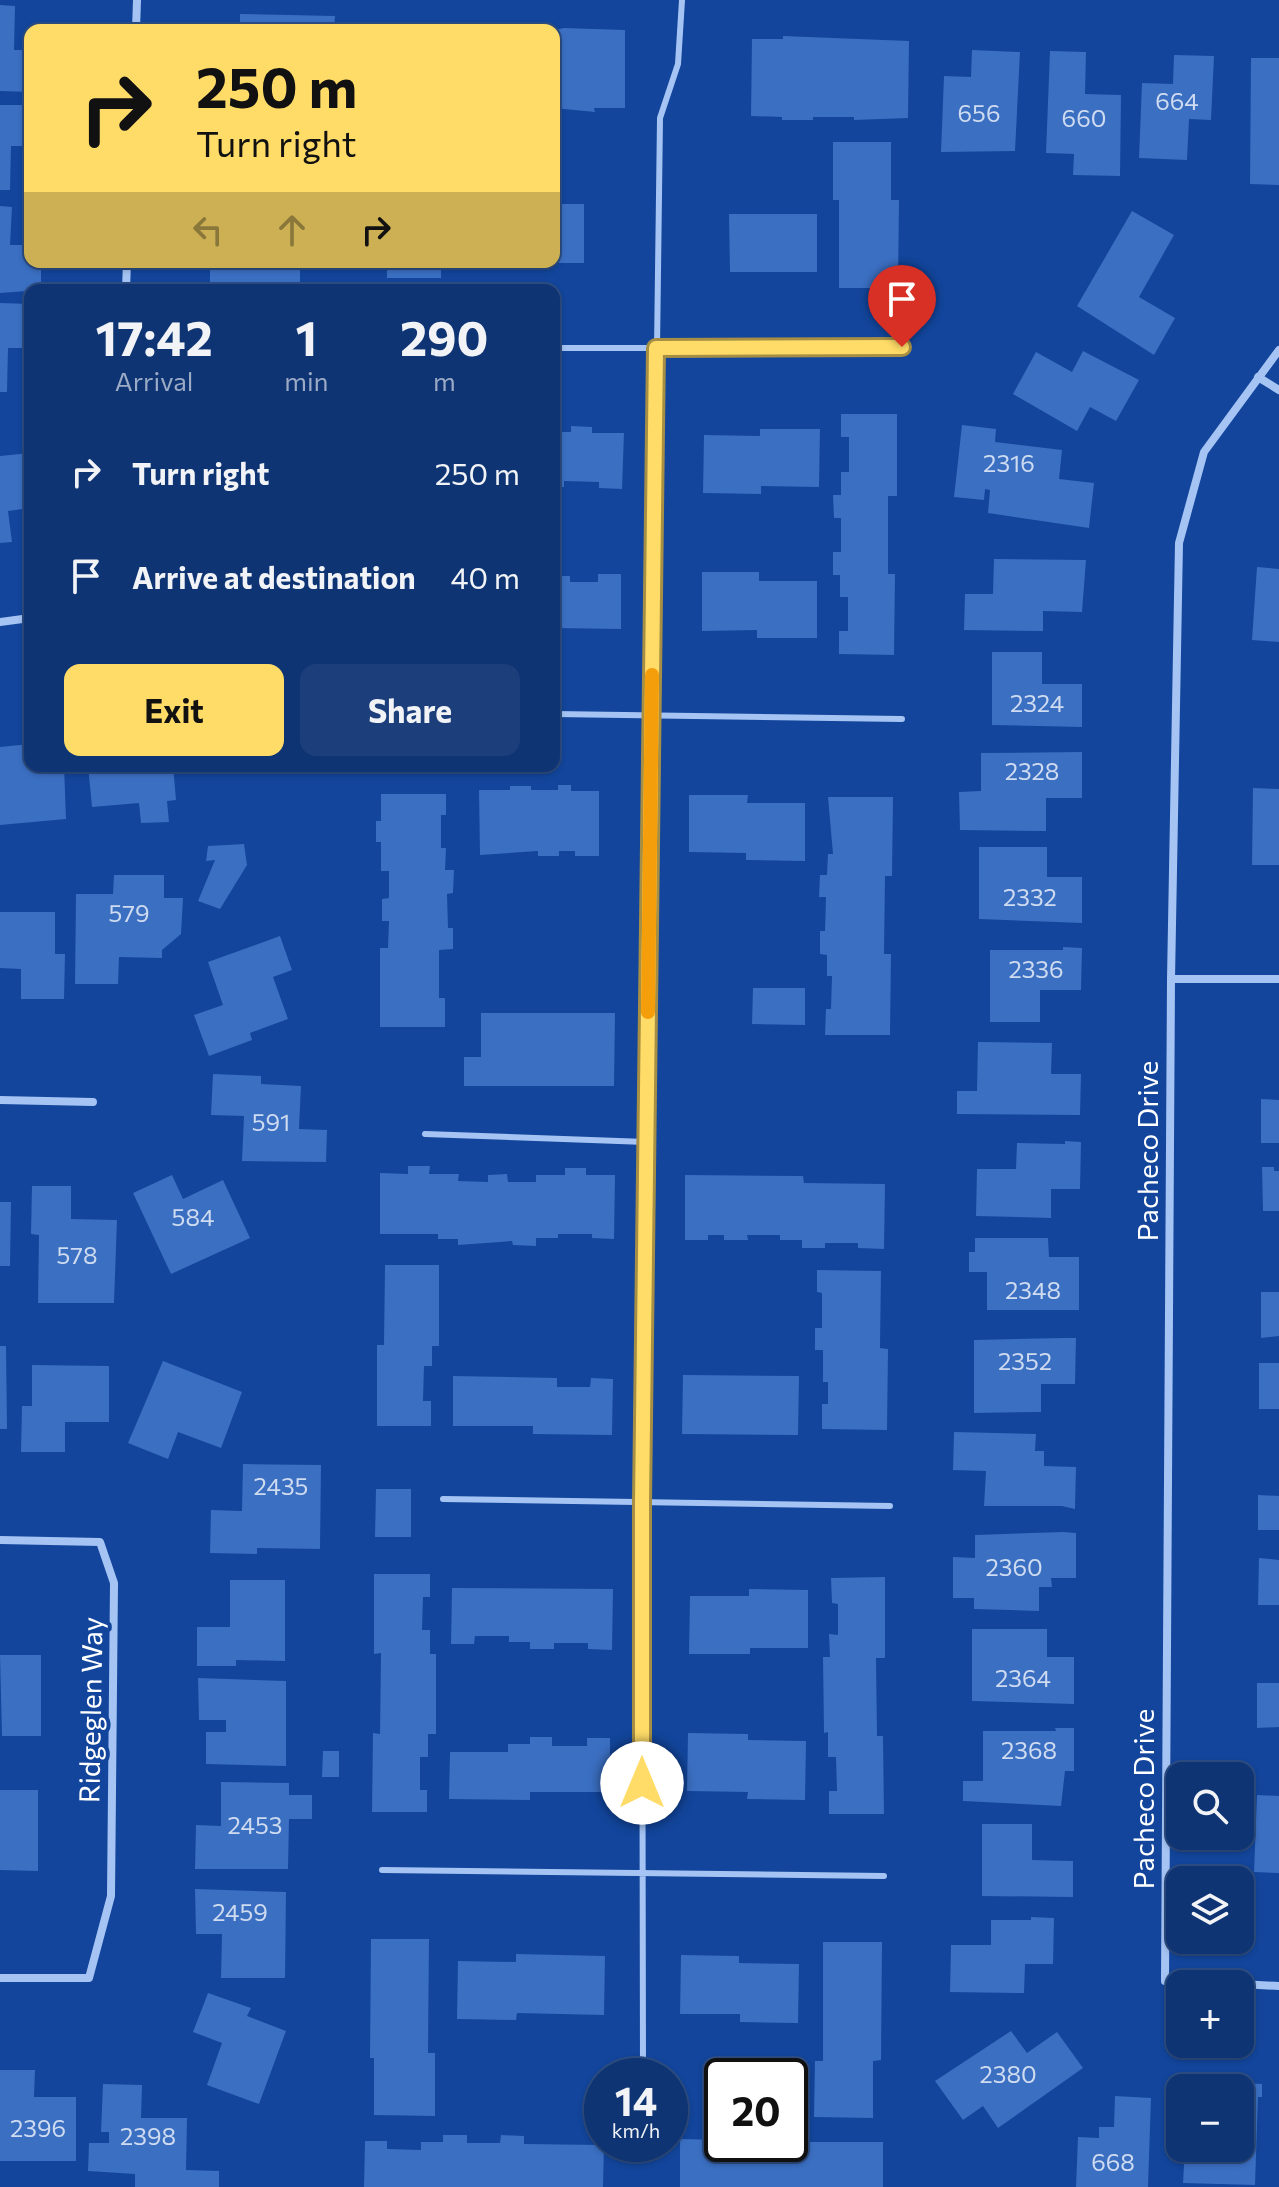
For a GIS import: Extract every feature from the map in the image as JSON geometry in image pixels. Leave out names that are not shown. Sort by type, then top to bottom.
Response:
[{"type":"street","points":[[136,24],[137,0]]},
{"type":"street","name":"Pacheco Drive","points":[[1166,1981],[1171,979],[1179,543],[1204,452],[1279,350]]},
{"type":"street","points":[[1258,377],[1279,390]]},
{"type":"street","points":[[0,622],[24,619]]},
{"type":"street","points":[[1171,979],[1279,979]]},
{"type":"street","points":[[0,1100],[93,1102]]},
{"type":"street","name":"Ridgeglen Way","points":[[0,1540],[100,1542],[114,1583],[111,1896],[89,1978],[0,1978]]},
{"type":"street","points":[[1254,1985],[1279,1986]]},
{"type":"lane","points":[[643,2058],[642,1502],[660,118],[678,64],[682,0]]},
{"type":"lane","points":[[560,348],[902,347]]},
{"type":"lane","points":[[560,714],[902,719]]},
{"type":"lane","points":[[425,1134],[646,1142]]},
{"type":"lane","points":[[443,1499],[890,1506]]},
{"type":"lane","points":[[382,1870],[884,1876]]},
{"type":"building","points":[[0,5],[15,6],[14,50],[24,50],[24,92],[0,91]]},
{"type":"building","points":[[240,14],[335,16],[334,24],[240,24]]},
{"type":"building","points":[[560,29],[625,30],[625,108],[594,108],[595,112],[560,109]]},
{"type":"building","points":[[783,36],[909,41],[908,118],[854,120],[854,117],[813,117],[813,120],[782,120],[782,117],[751,116],[752,39],[783,39]]},
{"type":"building","points":[[972,50],[1020,52],[1015,151],[941,152],[944,76],[971,77]]},
{"type":"building","points":[[1050,51],[1086,52],[1085,94],[1121,95],[1120,176],[1073,175],[1074,154],[1046,153]]},
{"type":"building","points":[[1174,55],[1214,56],[1211,120],[1189,119],[1187,160],[1139,158],[1142,83],[1173,84]]},
{"type":"building","points":[[1251,58],[1279,58],[1279,185],[1250,184]]},
{"type":"building","points":[[0,105],[24,105],[24,146],[11,146],[10,190],[0,190]]},
{"type":"building","points":[[833,142],[891,142],[891,200],[899,200],[898,288],[839,288],[839,200],[833,200]]},
{"type":"building","points":[[560,204],[584,204],[584,263],[560,263]]},
{"type":"building","points":[[0,206],[12,207],[10,245],[24,245],[24,268],[41,268],[41,284],[24,284],[24,291],[0,293]]},
{"type":"building","points":[[1132,211],[1174,235],[1139,297],[1175,318],[1154,355],[1077,306]]},
{"type":"building","points":[[729,214],[817,214],[817,272],[730,272]]},
{"type":"building","points":[[210,268],[300,268],[300,284],[210,284]]},
{"type":"building","points":[[387,268],[441,268],[441,278],[387,278]]},
{"type":"building","points":[[466,268],[527,268],[527,269]]},
{"type":"building","points":[[0,303],[24,304],[24,348],[8,348],[7,392],[0,392]]},
{"type":"building","points":[[1083,351],[1139,380],[1116,421],[1090,407],[1077,431],[1013,394],[1036,352],[1072,372]]},
{"type":"building","points":[[841,414],[897,414],[897,496],[888,496],[888,574],[895,574],[894,655],[839,654],[839,631],[848,631],[848,597],[840,597],[840,575],[833,575],[833,552],[841,552],[841,518],[834,518],[833,495],[841,495],[841,472],[849,472],[849,437],[841,437]]},
{"type":"building","points":[[962,425],[996,429],[995,442],[1062,450],[1059,479],[1094,483],[1089,528],[988,513],[990,490],[985,489],[984,500],[954,497]]},
{"type":"building","points":[[571,426],[592,427],[592,433],[624,433],[622,489],[599,488],[599,482],[564,481],[564,487],[560,487],[560,432],[571,432]]},
{"type":"building","points":[[760,429],[820,429],[819,487],[761,486],[761,494],[703,493],[704,435],[760,436]]},
{"type":"building","points":[[24,454],[24,509],[8,511],[12,542],[0,543],[0,456]]},
{"type":"building","points":[[994,559],[1086,560],[1082,612],[1043,611],[1043,631],[964,630],[965,594],[993,594]]},
{"type":"building","points":[[1257,567],[1279,569],[1279,642],[1252,640]]},
{"type":"building","points":[[702,572],[759,572],[759,581],[817,581],[817,638],[757,638],[757,630],[702,631]]},
{"type":"building","points":[[598,574],[621,574],[621,629],[560,628],[560,576],[570,576],[570,582],[598,582]]},
{"type":"building","points":[[992,652],[1042,652],[1042,684],[1082,684],[1082,727],[992,725]]},
{"type":"building","points":[[24,745],[24,772],[64,772],[66,819],[0,825],[0,747]]},
{"type":"building","points":[[1082,752],[1082,798],[1046,798],[1046,831],[960,830],[959,792],[981,791],[981,753]]},
{"type":"building","points":[[89,772],[174,772],[176,800],[167,801],[169,822],[141,823],[139,803],[92,807]]},
{"type":"building","points":[[558,785],[571,785],[571,791],[599,791],[599,856],[575,856],[575,851],[559,851],[559,856],[538,856],[538,851],[480,855],[479,790],[531,786],[531,790],[558,790]]},
{"type":"building","points":[[1253,788],[1279,789],[1279,865],[1252,865]]},
{"type":"building","points":[[381,794],[446,794],[446,815],[441,815],[441,848],[446,848],[445,870],[454,870],[453,893],[447,894],[448,928],[453,928],[453,949],[439,950],[439,998],[445,998],[445,1027],[380,1027],[380,948],[388,948],[389,921],[382,921],[382,899],[389,898],[389,871],[381,871],[381,842],[376,842],[376,821],[381,821]]},
{"type":"building","points":[[689,795],[748,795],[747,803],[805,803],[805,861],[746,860],[746,853],[689,852]]},
{"type":"building","points":[[828,797],[893,797],[892,876],[885,876],[884,954],[891,954],[890,1035],[825,1035],[826,1009],[831,1009],[832,976],[827,976],[827,955],[820,954],[820,931],[825,931],[826,897],[819,897],[820,875],[827,875],[828,854],[833,854]]},
{"type":"building","points":[[244,844],[247,865],[220,909],[198,901],[215,860],[206,861],[208,846]]},
{"type":"building","points":[[979,847],[1047,847],[1047,877],[1082,877],[1082,923],[979,919]]},
{"type":"building","points":[[114,875],[164,875],[164,898],[183,898],[181,934],[162,950],[162,958],[119,957],[118,984],[75,984],[76,894],[113,894]]},
{"type":"building","points":[[0,912],[55,912],[55,954],[65,954],[64,999],[21,999],[21,969],[0,968]]},
{"type":"building","points":[[280,936],[292,970],[273,977],[288,1019],[250,1033],[252,1040],[209,1056],[194,1015],[223,1005],[208,962]]},
{"type":"building","points":[[1063,947],[1082,948],[1081,990],[1040,990],[1040,1022],[990,1022],[990,950],[1063,950]]},
{"type":"building","points":[[753,988],[805,988],[805,1025],[752,1024]]},
{"type":"building","points":[[481,1013],[615,1013],[614,1086],[464,1086],[464,1057],[481,1057]]},
{"type":"building","points":[[978,1042],[1052,1043],[1051,1074],[1081,1074],[1080,1115],[957,1114],[957,1091],[977,1091]]},
{"type":"building","points":[[213,1074],[261,1076],[261,1084],[301,1086],[299,1129],[327,1130],[326,1162],[242,1161],[244,1116],[211,1115]]},
{"type":"building","points":[[1261,1099],[1279,1100],[1279,1143],[1261,1143]]},
{"type":"building","points":[[1065,1141],[1081,1142],[1080,1189],[1051,1189],[1051,1218],[976,1216],[977,1169],[1016,1169],[1017,1143],[1065,1144]]},
{"type":"building","points":[[408,1166],[430,1166],[429,1174],[459,1174],[458,1181],[488,1182],[488,1175],[507,1174],[508,1182],[536,1182],[536,1175],[565,1175],[565,1168],[586,1168],[586,1175],[615,1175],[614,1239],[592,1238],[592,1234],[558,1234],[558,1238],[536,1238],[536,1246],[513,1245],[512,1241],[458,1245],[458,1239],[438,1239],[438,1234],[380,1234],[380,1173],[408,1174]]},
{"type":"building","points":[[1262,1167],[1274,1167],[1274,1171],[1279,1171],[1279,1211],[1263,1211]]},
{"type":"building","points":[[172,1175],[183,1199],[223,1180],[250,1238],[171,1274],[133,1193]]},
{"type":"building","points":[[685,1175],[803,1176],[804,1183],[885,1184],[884,1249],[858,1248],[858,1243],[825,1243],[825,1248],[802,1248],[802,1240],[780,1240],[780,1235],[747,1235],[748,1240],[724,1240],[724,1235],[708,1235],[708,1240],[685,1240]]},
{"type":"building","points":[[32,1186],[71,1186],[71,1219],[117,1220],[114,1303],[38,1303],[39,1235],[31,1234]]},
{"type":"building","points":[[0,1202],[11,1202],[10,1266],[0,1266]]},
{"type":"building","points":[[975,1238],[1048,1238],[1049,1257],[1079,1257],[1079,1310],[987,1310],[987,1272],[969,1272],[969,1252],[975,1252]]},
{"type":"building","points":[[385,1265],[439,1265],[439,1346],[432,1346],[432,1366],[424,1366],[423,1401],[431,1401],[431,1426],[377,1426],[377,1345],[384,1345]]},
{"type":"building","points":[[817,1270],[881,1271],[880,1348],[888,1349],[887,1430],[822,1429],[822,1404],[828,1404],[828,1382],[823,1382],[823,1350],[815,1350],[815,1328],[822,1328],[822,1293],[817,1292]]},
{"type":"building","points":[[1261,1292],[1279,1292],[1279,1336],[1261,1338]]},
{"type":"building","points":[[1076,1338],[1075,1384],[1041,1384],[1041,1412],[974,1413],[974,1340]]},
{"type":"building","points":[[0,1346],[6,1346],[7,1429],[0,1429]]},
{"type":"building","points":[[163,1361],[242,1392],[221,1448],[178,1432],[168,1459],[128,1443]]},
{"type":"building","points":[[1259,1363],[1279,1363],[1279,1409],[1259,1409]]},
{"type":"building","points":[[32,1365],[109,1366],[109,1422],[65,1422],[65,1452],[21,1452],[22,1406],[32,1406]]},
{"type":"building","points":[[683,1375],[799,1376],[798,1435],[682,1434]]},
{"type":"building","points":[[453,1376],[557,1378],[557,1387],[590,1387],[591,1378],[613,1379],[612,1435],[533,1434],[533,1426],[453,1426]]},
{"type":"building","points":[[954,1432],[1036,1434],[1035,1451],[1044,1451],[1044,1466],[1076,1467],[1075,1509],[1062,1506],[984,1506],[986,1471],[953,1470]]},
{"type":"building","points":[[243,1464],[321,1465],[320,1549],[257,1548],[257,1554],[210,1553],[211,1510],[242,1511]]},
{"type":"building","points":[[376,1489],[411,1489],[411,1537],[375,1537]]},
{"type":"building","points":[[1258,1495],[1279,1496],[1279,1530],[1258,1530]]},
{"type":"building","points":[[1076,1533],[1076,1578],[1051,1578],[1052,1587],[1039,1587],[1039,1611],[974,1609],[974,1598],[953,1598],[953,1557],[975,1558],[975,1535]]},
{"type":"building","points":[[1259,1558],[1279,1560],[1279,1605],[1258,1605]]},
{"type":"building","points":[[374,1574],[430,1574],[430,1597],[423,1597],[422,1630],[430,1630],[430,1654],[436,1654],[436,1734],[428,1734],[428,1757],[420,1757],[420,1790],[427,1790],[427,1812],[372,1812],[373,1733],[380,1734],[381,1653],[374,1654]]},
{"type":"building","points":[[885,1577],[885,1658],[876,1658],[877,1736],[883,1736],[884,1814],[829,1814],[829,1791],[837,1791],[836,1757],[828,1757],[828,1732],[824,1733],[823,1657],[830,1657],[829,1634],[838,1635],[838,1604],[832,1603],[831,1578]]},
{"type":"building","points":[[230,1580],[285,1580],[285,1661],[236,1660],[236,1666],[197,1666],[197,1627],[230,1627]]},
{"type":"building","points":[[452,1588],[613,1589],[612,1650],[588,1649],[588,1643],[554,1643],[554,1649],[530,1649],[530,1642],[509,1642],[509,1636],[475,1636],[474,1644],[451,1644]]},
{"type":"building","points":[[749,1589],[808,1590],[808,1648],[750,1648],[750,1654],[689,1654],[690,1596],[749,1596]]},
{"type":"building","points":[[972,1629],[1047,1629],[1047,1657],[1074,1657],[1074,1704],[972,1701]]},
{"type":"building","points":[[0,1655],[41,1655],[41,1736],[2,1736]]},
{"type":"building","points":[[198,1678],[286,1681],[286,1766],[206,1764],[206,1732],[226,1732],[226,1720],[199,1720]]},
{"type":"building","points":[[1257,1683],[1279,1683],[1279,1727],[1257,1728]]},
{"type":"building","points":[[1055,1728],[1074,1728],[1074,1771],[1065,1771],[1061,1806],[963,1801],[963,1781],[983,1781],[983,1731],[1056,1731]]},
{"type":"building","points":[[688,1733],[748,1734],[748,1740],[806,1741],[805,1800],[747,1799],[748,1792],[687,1791]]},
{"type":"building","points":[[530,1737],[552,1737],[552,1746],[587,1746],[587,1738],[610,1738],[610,1792],[530,1792],[530,1800],[449,1799],[450,1752],[508,1752],[508,1744],[530,1744]]},
{"type":"building","points":[[323,1751],[339,1751],[339,1777],[322,1777]]},
{"type":"building","points":[[221,1782],[289,1783],[289,1795],[312,1795],[312,1819],[289,1819],[288,1869],[195,1869],[196,1825],[221,1826]]},
{"type":"building","points":[[0,1790],[38,1790],[38,1871],[0,1870]]},
{"type":"building","points":[[1257,1795],[1279,1796],[1279,1873],[1254,1872]]},
{"type":"building","points":[[982,1824],[1032,1824],[1032,1860],[1073,1861],[1073,1897],[982,1896]]},
{"type":"building","points":[[195,1889],[286,1892],[285,1978],[221,1978],[222,1934],[196,1934]]},
{"type":"building","points":[[1031,1917],[1054,1918],[1053,1964],[1025,1964],[1024,1993],[950,1992],[951,1945],[991,1945],[991,1920],[1031,1920]]},
{"type":"building","points":[[371,1939],[429,1939],[428,2053],[435,2053],[435,2116],[374,2115],[374,2058],[370,2058]]},
{"type":"building","points":[[823,1942],[882,1942],[881,2060],[873,2061],[873,2118],[814,2117],[815,2061],[823,2061]]},
{"type":"building","points":[[516,1954],[605,1956],[604,2015],[517,2013],[516,2020],[457,2019],[458,1961],[516,1962]]},
{"type":"building","points":[[681,1955],[739,1956],[739,1963],[799,1964],[798,2023],[740,2022],[740,2014],[680,2014]]},
{"type":"building","points":[[208,1993],[251,2008],[247,2016],[286,2031],[259,2104],[207,2085],[222,2043],[193,2032]]},
{"type":"building","points":[[1011,2031],[1027,2053],[1057,2032],[1083,2068],[998,2128],[983,2106],[963,2120],[935,2081]]},
{"type":"building","points":[[0,2070],[35,2070],[34,2097],[76,2097],[76,2161],[0,2161]]},
{"type":"building","points":[[103,2084],[142,2085],[141,2118],[187,2118],[186,2170],[219,2171],[219,2187],[135,2187],[135,2174],[88,2171],[89,2143],[109,2143],[109,2132],[101,2132]]},
{"type":"building","points":[[1254,2084],[1262,2084],[1262,2097],[1258,2097],[1255,2185],[1183,2183],[1184,2162],[1254,2162]]},
{"type":"building","points":[[1115,2096],[1151,2098],[1148,2187],[1076,2187],[1078,2137],[1099,2138],[1099,2127],[1114,2127]]},
{"type":"building","points":[[443,2135],[467,2135],[467,2143],[500,2143],[501,2135],[524,2136],[524,2144],[584,2145],[584,2162],[604,2162],[603,2187],[364,2187],[365,2141],[387,2141],[387,2149],[421,2150],[421,2142],[443,2142]]},
{"type":"building","points":[[688,2139],[704,2140],[704,2162],[808,2162],[808,2142],[883,2142],[883,2187],[680,2187],[680,2162],[688,2162]]},
{"type":"slow traffic","points":[[648,1012],[652,675]]},
{"type":"route","points":[[642,1783],[642,1502],[656,348],[902,347]]}]
